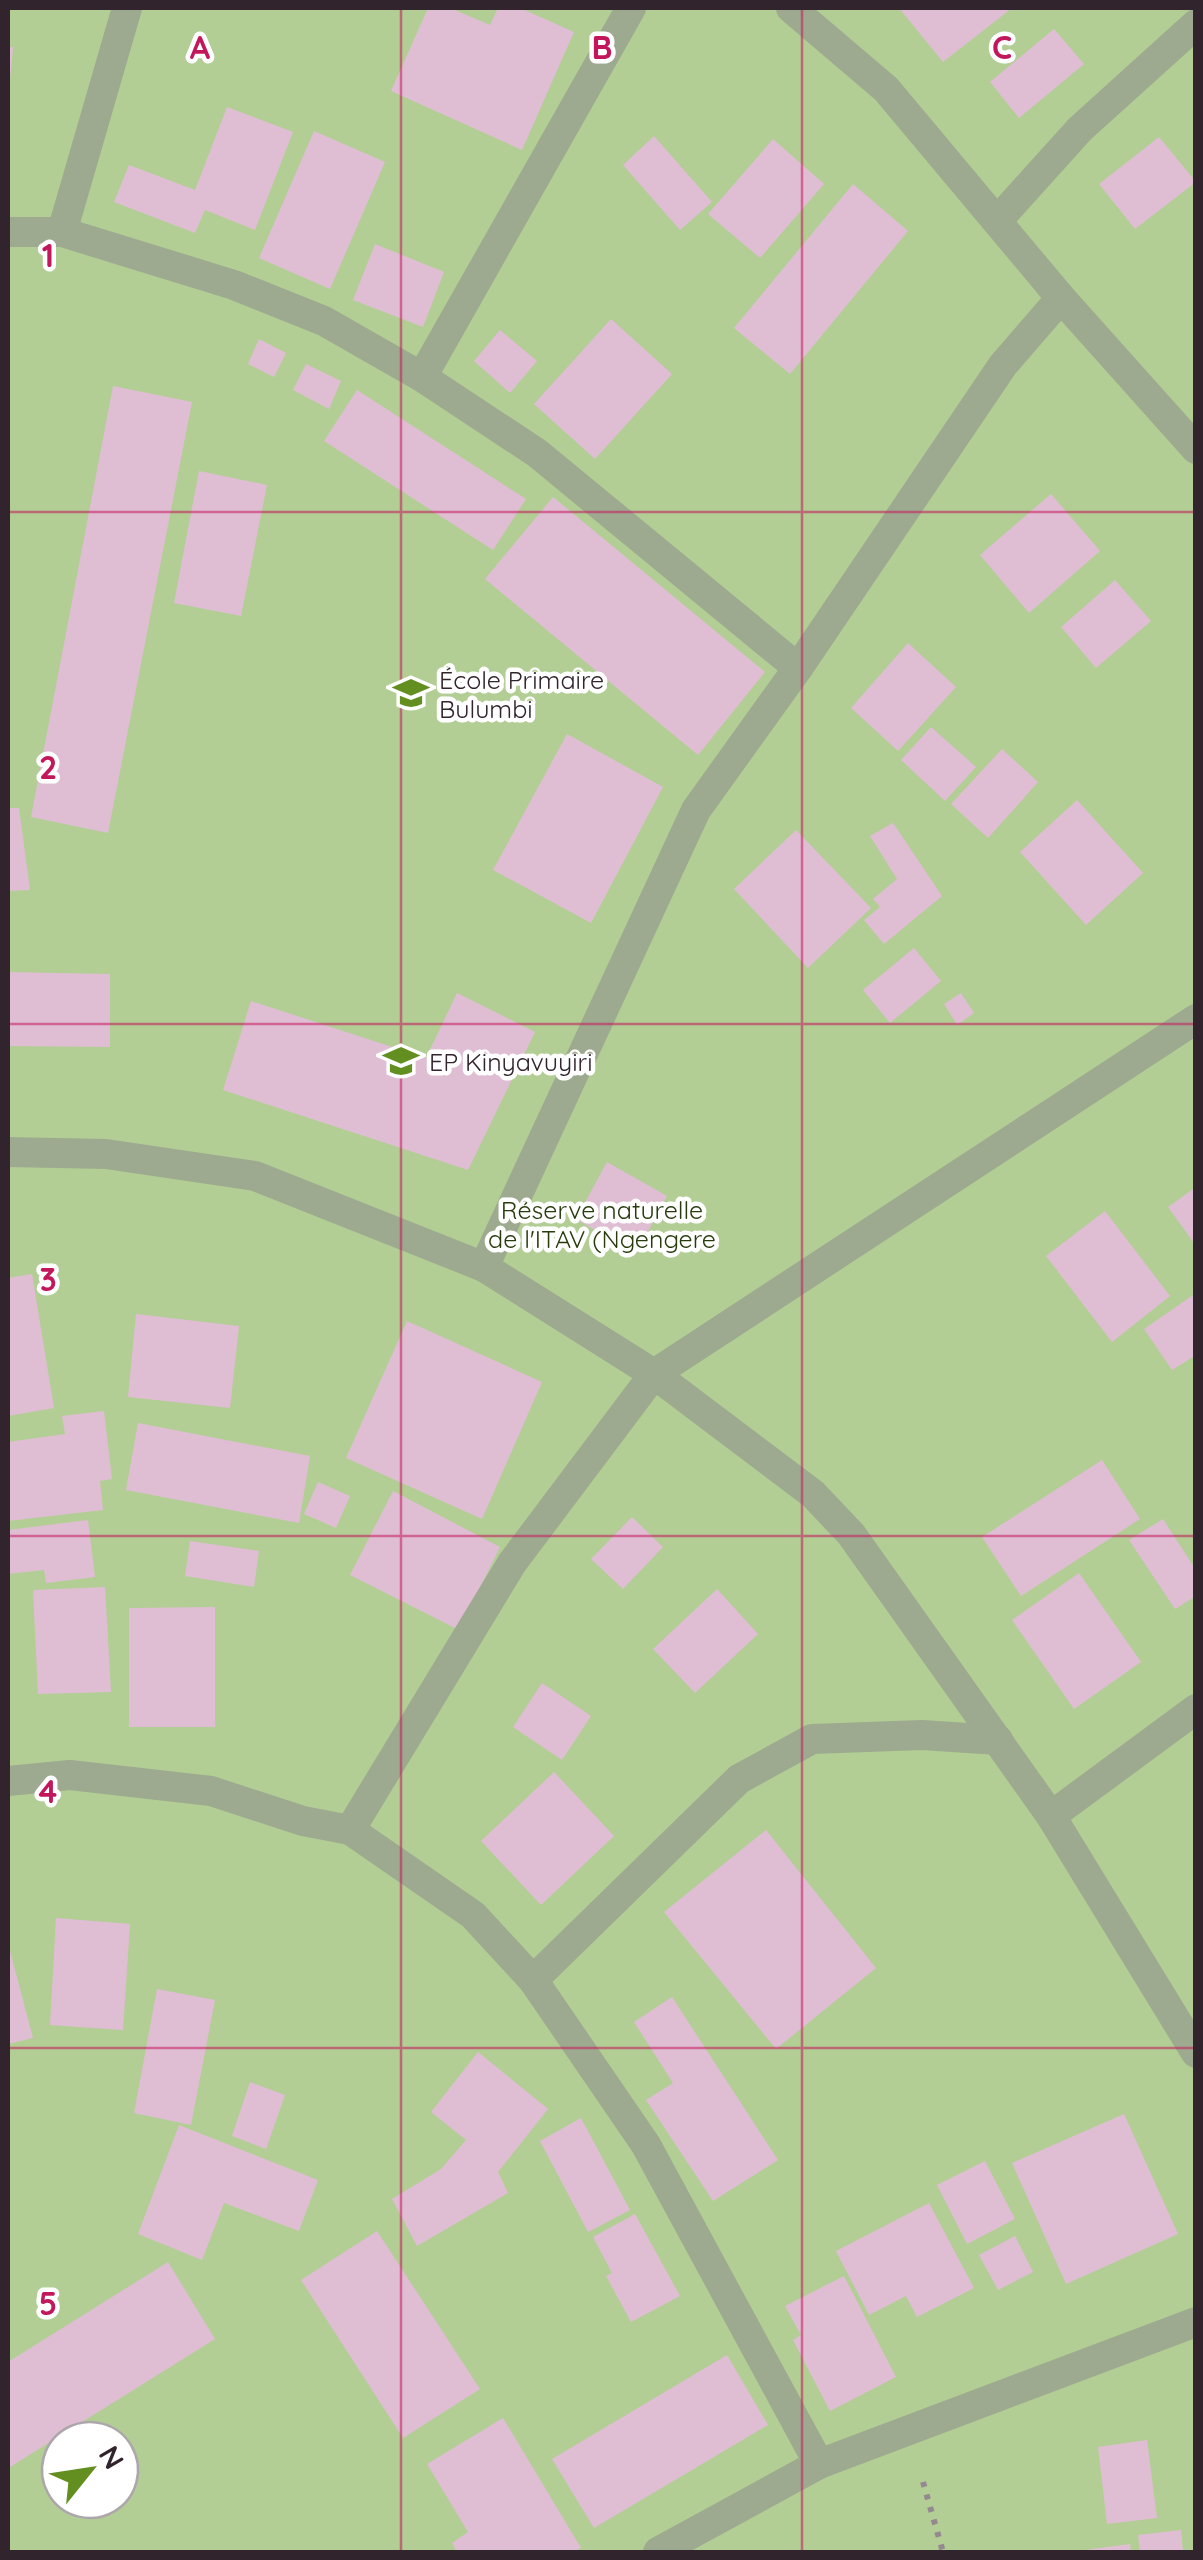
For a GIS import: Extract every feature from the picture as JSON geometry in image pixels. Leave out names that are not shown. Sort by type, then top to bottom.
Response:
[{"type":"street","points":[[62,232],[127,8]]},
{"type":"street","points":[[422,376],[631,8]]},
{"type":"street","points":[[791,8],[886,90],[1196,449]]},
{"type":"street","points":[[997,221],[1080,129],[1196,24]]},
{"type":"street","points":[[8,232],[62,232],[234,285],[324,321],[422,376],[537,453],[798,668]]},
{"type":"street","points":[[484,1267],[696,810],[798,668],[1002,365],[1062,298]]},
{"type":"street","points":[[350,1830],[512,1562],[654,1374],[1196,1019]]},
{"type":"street","points":[[8,1152],[106,1154],[256,1176],[484,1267],[654,1374],[813,1494],[851,1534],[1051,1816],[1196,2054]]},
{"type":"street","points":[[1051,1816],[1196,1708]]},
{"type":"street","points":[[533,1980],[739,1779],[812,1739],[922,1735],[998,1740]]},
{"type":"street","points":[[8,1781],[70,1775],[210,1791],[303,1821],[350,1830],[473,1915],[533,1980],[646,2144],[820,2464]]},
{"type":"street","points":[[658,2552],[820,2464],[1196,2322]]},
{"type":"path","points":[[908,2429],[943,2552]]},
{"type":"green space","name":"Réserve naturelle de l'ITAV (Ngengere","points":[[8,8],[1195,8],[1195,2552],[8,2552]]},
{"type":"building","points":[[428,8],[450,8],[490,25],[498,8],[520,8],[574,32],[522,150],[391,91]]},
{"type":"building","points":[[899,8],[1012,8],[943,62]]},
{"type":"building","points":[[1054,29],[1084,64],[1019,118],[990,82]]},
{"type":"building","points":[[8,47],[13,47],[10,79],[8,79]]},
{"type":"building","points":[[227,107],[293,132],[255,230],[205,210],[195,233],[114,202],[129,165],[195,190]]},
{"type":"building","points":[[314,131],[385,162],[330,289],[259,258]]},
{"type":"building","points":[[654,136],[712,202],[680,230],[623,165]]},
{"type":"building","points":[[1159,137],[1196,182],[1135,229],[1099,184]]},
{"type":"building","points":[[773,139],[824,184],[760,258],[708,214]]},
{"type":"building","points":[[853,184],[908,231],[790,374],[734,328]]},
{"type":"building","points":[[375,244],[444,272],[423,327],[353,300]]},
{"type":"building","points":[[611,319],[672,374],[595,459],[534,404]]},
{"type":"building","points":[[500,330],[537,361],[510,393],[474,361]]},
{"type":"building","points":[[259,339],[286,353],[274,377],[248,364]]},
{"type":"building","points":[[306,364],[341,381],[329,409],[293,390]]},
{"type":"building","points":[[113,386],[192,402],[108,833],[31,817]]},
{"type":"building","points":[[357,390],[526,499],[493,550],[324,441]]},
{"type":"building","points":[[199,471],[267,485],[241,616],[174,603]]},
{"type":"building","points":[[1051,494],[1100,551],[1029,613],[980,555]]},
{"type":"building","points":[[553,497],[765,672],[698,755],[485,579]]},
{"type":"building","points":[[1115,580],[1151,621],[1096,668],[1061,627]]},
{"type":"building","points":[[908,643],[956,687],[898,751],[851,708]]},
{"type":"building","points":[[931,727],[976,767],[945,801],[901,760]]},
{"type":"building","points":[[567,734],[663,787],[591,923],[493,870]]},
{"type":"building","points":[[1002,749],[1038,782],[988,838],[951,804]]},
{"type":"building","points":[[1077,800],[1143,873],[1086,925],[1020,852]]},
{"type":"building","points":[[8,808],[19,808],[30,890],[8,891]]},
{"type":"building","points":[[893,823],[942,896],[884,944],[864,920],[880,907],[873,899],[897,879],[870,836]]},
{"type":"building","points":[[796,830],[871,908],[808,968],[734,889]]},
{"type":"building","points":[[914,948],[941,981],[890,1023],[863,990]]},
{"type":"building","points":[[8,972],[110,974],[110,1047],[8,1046]]},
{"type":"building","points":[[457,993],[535,1032],[468,1170],[223,1090],[251,1001],[426,1058]]},
{"type":"building","points":[[961,993],[974,1013],[957,1025],[944,1004]]},
{"type":"building","points":[[607,1162],[667,1196],[636,1254],[576,1219]]},
{"type":"building","points":[[1196,1187],[1196,1246],[1168,1207]]},
{"type":"building","points":[[1105,1211],[1170,1296],[1112,1342],[1046,1256]]},
{"type":"building","points":[[32,1274],[54,1408],[8,1416],[8,1278]]},
{"type":"building","points":[[1196,1293],[1196,1355],[1172,1370],[1144,1329]]},
{"type":"building","points":[[136,1314],[239,1326],[230,1408],[128,1397]]},
{"type":"building","points":[[407,1321],[542,1382],[482,1519],[346,1458]]},
{"type":"building","points":[[104,1411],[112,1479],[100,1481],[103,1510],[8,1521],[8,1442],[65,1434],[62,1416]]},
{"type":"building","points":[[138,1423],[310,1456],[299,1523],[126,1490]]},
{"type":"building","points":[[1102,1460],[1140,1519],[1021,1596],[982,1537]]},
{"type":"building","points":[[318,1482],[350,1496],[336,1528],[304,1514]]},
{"type":"building","points":[[393,1491],[500,1547],[459,1630],[350,1575]]},
{"type":"building","points":[[632,1517],[663,1547],[623,1589],[591,1559]]},
{"type":"building","points":[[1163,1519],[1196,1570],[1196,1596],[1175,1609],[1129,1540]]},
{"type":"building","points":[[88,1520],[95,1577],[46,1583],[44,1570],[8,1574],[8,1530]]},
{"type":"building","points":[[190,1541],[259,1551],[254,1587],[185,1576]]},
{"type":"building","points":[[1079,1573],[1141,1662],[1074,1709],[1012,1620]]},
{"type":"building","points":[[105,1587],[111,1692],[38,1694],[33,1590]]},
{"type":"building","points":[[717,1589],[758,1634],[695,1693],[653,1649]]},
{"type":"building","points":[[215,1607],[215,1727],[129,1727],[129,1608]]},
{"type":"building","points":[[542,1683],[591,1716],[562,1760],[513,1727]]},
{"type":"building","points":[[554,1772],[614,1836],[541,1905],[481,1841]]},
{"type":"building","points":[[766,1830],[876,1968],[776,2049],[664,1912]]},
{"type":"building","points":[[56,1918],[130,1924],[123,2030],[50,2025]]},
{"type":"building","points":[[8,1948],[33,2038],[8,2044]]},
{"type":"building","points":[[157,1989],[215,2000],[191,2125],[134,2113]]},
{"type":"building","points":[[672,1997],[778,2160],[713,2201],[646,2100],[673,2083],[634,2022]]},
{"type":"building","points":[[478,2052],[548,2109],[498,2172],[508,2193],[417,2246],[392,2199],[441,2169],[466,2140],[431,2112]]},
{"type":"building","points":[[250,2082],[285,2095],[266,2149],[232,2136]]},
{"type":"building","points":[[1124,2114],[1178,2234],[1066,2284],[1012,2163]]},
{"type":"building","points":[[581,2118],[630,2210],[588,2232],[540,2141]]},
{"type":"building","points":[[179,2125],[318,2180],[299,2231],[224,2203],[202,2260],[138,2234]]},
{"type":"building","points":[[985,2161],[1015,2219],[967,2244],[937,2185]]},
{"type":"building","points":[[929,2203],[974,2288],[917,2317],[906,2296],[869,2315],[836,2251]]},
{"type":"building","points":[[635,2214],[680,2296],[631,2322],[606,2276],[612,2273],[593,2237]]},
{"type":"building","points":[[377,2231],[480,2389],[403,2438],[301,2280]]},
{"type":"building","points":[[1015,2236],[1033,2272],[998,2290],[979,2255]]},
{"type":"building","points":[[168,2262],[215,2339],[85,2420],[40,2420],[40,2448],[10,2467],[8,2362]]},
{"type":"building","points":[[844,2276],[896,2377],[830,2411],[793,2340],[801,2335],[785,2306]]},
{"type":"building","points":[[727,2355],[768,2425],[594,2528],[552,2459]]},
{"type":"building","points":[[503,2418],[581,2548],[573,2552],[457,2552],[452,2543],[468,2532],[427,2464]]},
{"type":"building","points":[[1147,2440],[1157,2518],[1107,2524],[1098,2447]]},
{"type":"building","points":[[1181,2530],[1183,2552],[1140,2552],[1138,2535]]},
{"type":"building","points":[[1130,2544],[1131,2552],[1085,2552],[1085,2550]]},
{"type":"place","name":"École Primaire Bulumbi","points":[[411,693]]},
{"type":"place","name":"EP Kinyavuyiri","points":[[401,1061]]}]
